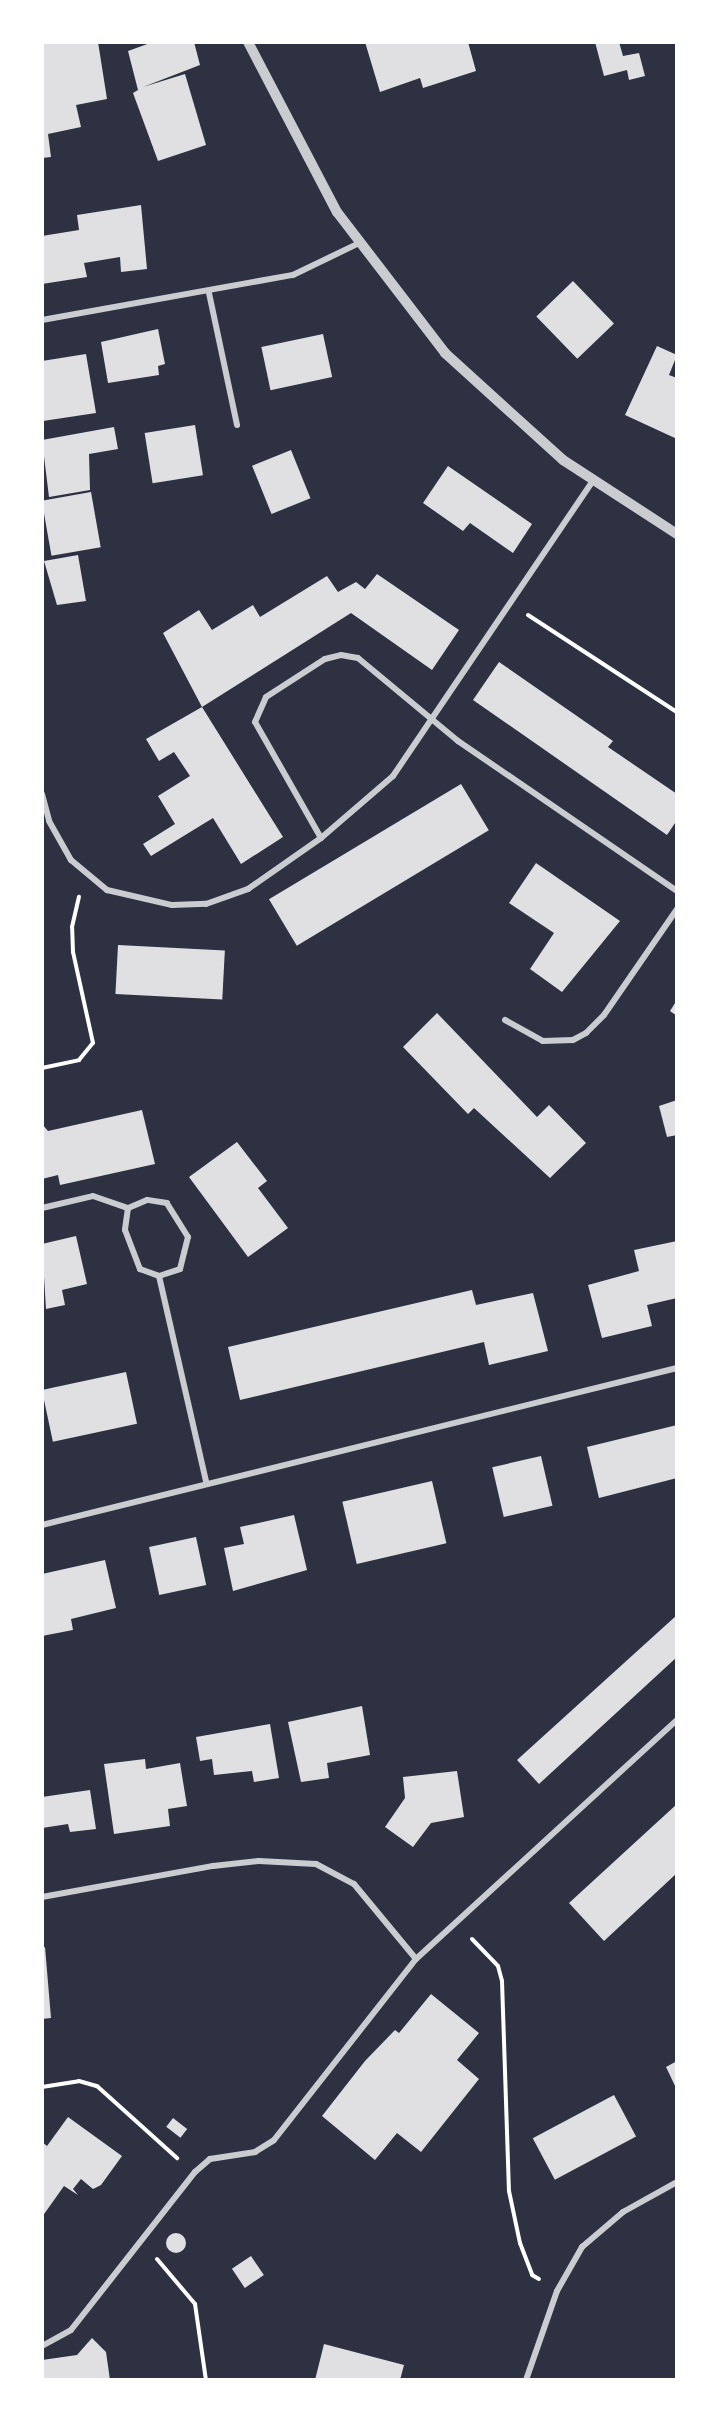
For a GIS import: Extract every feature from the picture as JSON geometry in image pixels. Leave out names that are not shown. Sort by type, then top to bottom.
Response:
[{"type":"street","points":[[248,42],[299,146],[357,244],[468,377],[593,481],[677,534]]},
{"type":"street","points":[[42,320],[209,293],[306,271],[357,244]]},
{"type":"street","points":[[209,293],[237,425]]},
{"type":"street","points":[[42,794],[57,840],[89,879],[153,904],[227,898],[276,873],[393,776],[593,481]]},
{"type":"street","points":[[321,838],[257,732],[257,712],[266,697],[325,659],[341,655],[358,658],[433,718],[677,891]]},
{"type":"street","points":[[505,1020],[543,1041],[573,1040],[586,1033],[604,1015],[677,909]]},
{"type":"street","points":[[42,1208],[93,1196],[128,1208],[160,1200],[174,1211],[188,1237],[180,1269],[159,1276],[140,1269],[132,1257],[125,1230],[128,1208]]},
{"type":"street","points":[[159,1276],[206,1482]]},
{"type":"street","points":[[42,1524],[677,1368]]},
{"type":"street","points":[[42,2346],[71,2330],[195,2172],[210,2159],[255,2152],[273,2140],[416,1959],[459,1925],[677,1720]]},
{"type":"street","points":[[42,1897],[213,1866],[258,1861],[316,1864],[354,1884],[416,1959]]},
{"type":"street","points":[[526,2380],[568,2265],[597,2230],[677,2182]]},
{"type":"path","points":[[510,603],[677,712]]},
{"type":"path","points":[[42,1068],[79,1060],[90,1050],[73,952],[75,905]]},
{"type":"path","points":[[459,1925],[498,1966],[509,2191],[532,2275],[557,2291]]},
{"type":"path","points":[[42,2087],[80,2081],[97,2086],[195,2172]]},
{"type":"path","points":[[139,2244],[177,2277],[195,2304],[206,2380]]},
{"type":"building","points":[[42,42],[98,42],[107,99],[76,105],[81,127],[48,134],[51,157],[42,158]]},
{"type":"building","points":[[153,42],[194,42],[200,65],[143,87],[185,74],[206,145],[158,161],[133,93],[138,90],[128,51]]},
{"type":"building","points":[[365,42],[468,42],[476,71],[423,88],[420,78],[380,92]]},
{"type":"building","points":[[595,42],[619,42],[623,56],[639,53],[645,76],[629,80],[627,70],[604,76]]},
{"type":"building","points":[[141,205],[147,269],[121,272],[120,257],[84,263],[87,277],[42,284],[42,236],[79,230],[77,215]]},
{"type":"building","points":[[573,281],[614,323],[577,359],[536,316]]},
{"type":"building","points":[[158,329],[165,364],[158,366],[159,375],[108,383],[101,342]]},
{"type":"building","points":[[323,334],[332,377],[271,390],[261,347]]},
{"type":"building","points":[[657,346],[677,355],[669,375],[677,378],[677,439],[625,415]]},
{"type":"building","points":[[86,354],[96,413],[43,421],[42,361]]},
{"type":"building","points":[[195,425],[203,475],[153,483],[145,433]]},
{"type":"building","points":[[114,427],[118,449],[89,454],[90,490],[49,497],[42,440]]},
{"type":"building","points":[[291,450],[310,498],[272,514],[252,466]]},
{"type":"building","points":[[448,466],[532,524],[513,553],[470,523],[463,531],[423,503]]},
{"type":"building","points":[[91,492],[101,547],[51,556],[42,501]]},
{"type":"building","points":[[78,555],[86,601],[57,605],[44,561]]},
{"type":"building","points":[[377,574],[459,630],[432,670],[351,613],[202,707],[163,633],[199,610],[212,630],[253,605],[260,617],[327,576],[338,592],[356,582],[365,589]]},
{"type":"building","points":[[499,662],[613,741],[608,747],[677,794],[677,820],[667,835],[473,700]]},
{"type":"building","points":[[202,707],[283,837],[241,864],[213,818],[151,856],[143,844],[175,824],[158,796],[190,776],[174,752],[159,761],[146,739]]},
{"type":"building","points":[[461,784],[489,830],[297,946],[269,899]]},
{"type":"building","points":[[536,863],[620,921],[562,992],[530,969],[554,933],[509,903]]},
{"type":"building","points":[[118,945],[225,951],[222,1000],[115,994]]},
{"type":"building","points":[[677,1000],[677,1016],[670,1011]]},
{"type":"building","points":[[437,1013],[537,1117],[549,1105],[586,1143],[550,1178],[474,1108],[468,1114],[403,1047]]},
{"type":"building","points":[[677,1100],[677,1135],[667,1137],[659,1106]]},
{"type":"building","points":[[142,1110],[155,1164],[60,1185],[58,1175],[42,1179],[42,1124],[48,1131]]},
{"type":"building","points":[[237,1142],[267,1181],[258,1188],[288,1228],[248,1257],[189,1177]]},
{"type":"building","points":[[76,1236],[87,1284],[62,1290],[65,1305],[46,1309],[42,1244]]},
{"type":"building","points":[[677,1241],[677,1298],[647,1305],[652,1326],[602,1338],[588,1285],[639,1271],[634,1250]]},
{"type":"building","points":[[472,1290],[476,1305],[533,1293],[548,1351],[489,1365],[484,1342],[240,1400],[228,1347]]},
{"type":"building","points":[[126,1372],[137,1424],[53,1442],[42,1390]]},
{"type":"building","points":[[677,1425],[677,1478],[599,1498],[587,1447]]},
{"type":"building","points":[[541,1456],[552,1506],[504,1517],[492,1467]]},
{"type":"building","points":[[432,1481],[446,1543],[357,1564],[342,1502]]},
{"type":"building","points":[[294,1515],[307,1570],[233,1591],[224,1548],[244,1544],[240,1527]]},
{"type":"building","points":[[196,1537],[206,1585],[159,1595],[149,1547]]},
{"type":"building","points":[[105,1560],[116,1608],[71,1619],[73,1630],[42,1636],[42,1574]]},
{"type":"building","points":[[677,1615],[677,1657],[539,1784],[517,1760]]},
{"type":"building","points":[[362,1706],[370,1755],[327,1763],[329,1778],[301,1782],[288,1722]]},
{"type":"building","points":[[270,1724],[279,1778],[254,1782],[252,1771],[214,1775],[212,1759],[200,1761],[196,1737]]},
{"type":"building","points":[[145,1759],[146,1769],[180,1763],[187,1806],[168,1809],[170,1826],[114,1834],[104,1764]]},
{"type":"building","points":[[457,1771],[464,1817],[431,1823],[413,1847],[385,1827],[405,1798],[403,1777]]},
{"type":"building","points":[[90,1790],[96,1829],[70,1832],[68,1824],[42,1828],[42,1797]]},
{"type":"building","points":[[677,1804],[677,1873],[604,1941],[569,1903]]},
{"type":"building","points":[[45,1947],[51,2018],[42,2019],[42,1948]]},
{"type":"building","points":[[431,1994],[479,2033],[457,2060],[479,2079],[421,2152],[397,2133],[375,2160],[322,2116],[365,2061],[395,2030],[399,2033]]},
{"type":"building","points":[[677,2061],[677,2090],[666,2067]]},
{"type":"building","points":[[614,2095],[636,2136],[555,2180],[533,2138]]},
{"type":"building","points":[[68,2117],[122,2156],[101,2185],[93,2189],[81,2179],[73,2189],[78,2195],[64,2186],[42,2217],[42,2142],[47,2146]]},
{"type":"building","points":[[173,2118],[187,2129],[180,2138],[166,2127]]},
{"type":"building","points":[[172,2233],[180,2233],[186,2239],[186,2247],[180,2253],[172,2253],[166,2247],[166,2239]]},
{"type":"building","points":[[251,2256],[264,2275],[245,2288],[232,2269]]},
{"type":"building","points":[[92,2338],[106,2352],[110,2380],[42,2380],[42,2360],[77,2355]]},
{"type":"building","points":[[324,2344],[404,2365],[400,2380],[315,2380]]}]
